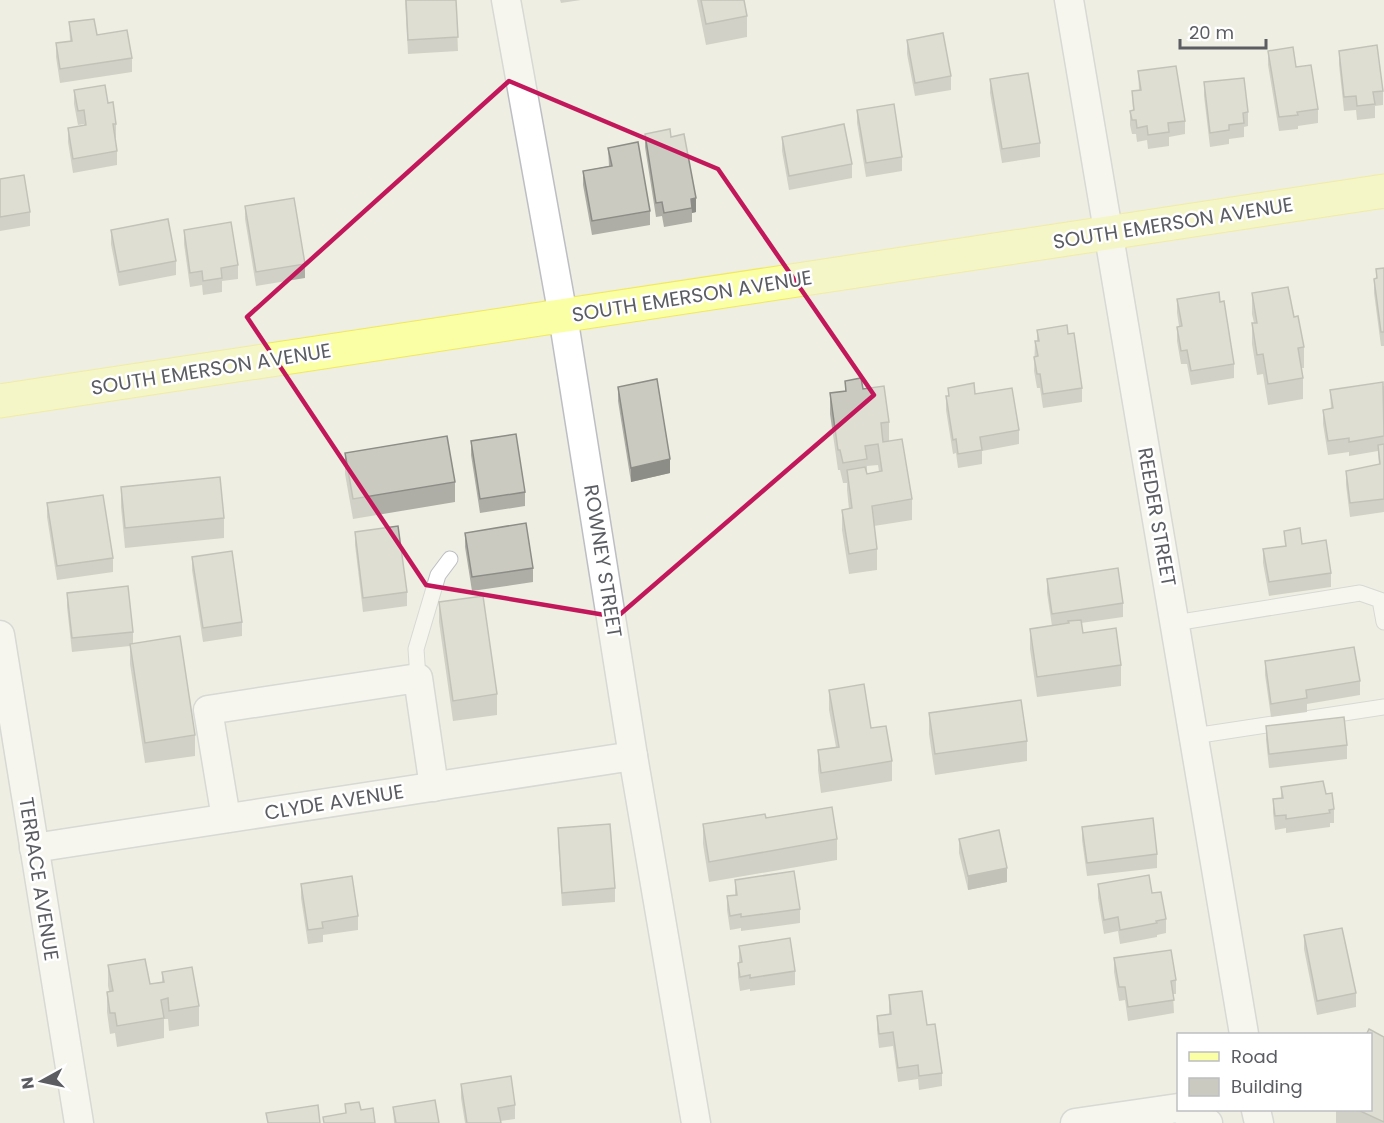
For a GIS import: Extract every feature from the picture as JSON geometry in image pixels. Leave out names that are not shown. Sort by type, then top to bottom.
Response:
[{"type":"main road","name":"SOUTH EMERSON AVENUE","points":[[0,401],[1384,191]]},
{"type":"street","name":"ROWNEY STREET","points":[[506,0],[563,316],[633,756],[696,1123]]},
{"type":"street","name":"REEDER STREET","points":[[1069,0],[1244,1033]]},
{"type":"street","name":"TERRACE AVENUE","points":[[0,634],[79,1123]]},
{"type":"street","points":[[226,818],[208,710],[418,678],[434,787]]},
{"type":"street","name":"CLYDE AVENUE","points":[[34,848],[633,756]]},
{"type":"street","points":[[1075,1123],[1177,1109]]},
{"type":"street","points":[[1184,1111],[1208,1123]]},
{"type":"lane","points":[[418,678],[416,650],[438,575],[450,559]]},
{"type":"lane","points":[[1175,623],[1360,593],[1380,600],[1384,622]]},
{"type":"lane","points":[[1194,736],[1384,706]]},
{"type":"highlighted area","points":[[509,81],[718,169],[874,395],[617,617],[426,585],[247,317]]},
{"type":"building","points":[[406,0],[456,0],[458,37],[408,40]]},
{"type":"building","points":[[701,0],[744,0],[747,16],[706,24]]},
{"type":"building","points":[[94,19],[97,35],[127,30],[132,58],[60,69],[56,43],[72,41],[69,22]]},
{"type":"building","points":[[943,33],[951,76],[915,83],[907,40]]},
{"type":"building","points":[[1377,45],[1383,91],[1373,92],[1375,104],[1357,106],[1356,96],[1344,97],[1339,51]]},
{"type":"building","points":[[1293,47],[1296,67],[1311,65],[1318,109],[1297,112],[1298,115],[1279,117],[1268,51]]},
{"type":"building","points":[[1176,66],[1185,121],[1168,123],[1169,132],[1148,135],[1147,126],[1137,128],[1136,120],[1132,120],[1130,111],[1134,110],[1132,91],[1141,90],[1138,71]]},
{"type":"building","points":[[1028,73],[1040,143],[1002,149],[990,79]]},
{"type":"building","points":[[1244,78],[1248,112],[1243,113],[1244,123],[1229,125],[1229,130],[1210,133],[1204,82]]},
{"type":"building","points":[[105,85],[108,103],[113,102],[117,151],[73,159],[68,128],[86,125],[84,110],[78,111],[74,90]]},
{"type":"building","points":[[894,104],[902,157],[866,163],[857,110]]},
{"type":"building","points":[[844,124],[852,164],[789,176],[782,137]]},
{"type":"building","points":[[670,129],[671,137],[684,134],[696,198],[691,199],[692,208],[664,213],[662,202],[656,203],[645,134]]},
{"type":"building","points":[[638,142],[650,211],[592,221],[583,171],[612,166],[608,148]]},
{"type":"building","points":[[24,175],[30,212],[0,217],[0,179]]},
{"type":"building","points":[[294,198],[305,264],[256,272],[245,206]]},
{"type":"building","points":[[168,219],[176,261],[119,272],[111,230]]},
{"type":"building","points":[[231,222],[238,265],[221,268],[222,278],[203,281],[202,271],[190,273],[184,230]]},
{"type":"building","points":[[1384,268],[1384,332],[1381,332],[1374,279],[1377,278],[1376,269]]},
{"type":"building","points":[[1288,287],[1294,317],[1298,316],[1304,347],[1298,348],[1303,378],[1268,384],[1263,354],[1257,355],[1252,323],[1257,323],[1252,293]]},
{"type":"building","points":[[1219,292],[1220,302],[1224,301],[1234,364],[1191,371],[1187,350],[1181,351],[1177,327],[1182,326],[1177,299]]},
{"type":"building","points":[[1067,325],[1068,334],[1074,333],[1082,388],[1043,394],[1040,374],[1037,374],[1034,357],[1038,356],[1035,341],[1039,341],[1037,330]]},
{"type":"building","points":[[861,378],[863,389],[884,386],[889,422],[881,423],[883,442],[902,439],[912,499],[872,506],[877,549],[849,554],[842,510],[852,508],[847,470],[865,467],[867,474],[882,471],[878,444],[865,446],[867,459],[843,463],[840,450],[838,450],[830,393],[846,391],[845,381]]},
{"type":"building","points":[[657,379],[670,459],[631,468],[618,387]]},
{"type":"building","points":[[1383,382],[1384,436],[1349,442],[1349,438],[1328,441],[1323,410],[1333,408],[1330,390]]},
{"type":"building","points":[[974,383],[975,394],[1012,388],[1019,430],[980,437],[982,450],[958,454],[956,439],[953,440],[946,396],[949,396],[948,388]]},
{"type":"building","points":[[516,434],[525,492],[480,499],[471,441]]},
{"type":"building","points":[[447,436],[455,482],[353,499],[345,453]]},
{"type":"building","points":[[1384,444],[1384,499],[1350,503],[1346,471],[1380,464],[1378,445]]},
{"type":"building","points":[[220,477],[224,518],[125,528],[121,487]]},
{"type":"building","points":[[103,495],[113,558],[57,566],[47,503]]},
{"type":"building","points":[[526,523],[533,568],[472,577],[465,533]]},
{"type":"building","points":[[398,526],[407,592],[363,598],[355,532]]},
{"type":"building","points":[[1300,528],[1302,544],[1326,540],[1331,573],[1269,582],[1263,549],[1286,546],[1284,531]]},
{"type":"building","points":[[232,551],[242,622],[203,628],[192,557]]},
{"type":"building","points":[[1118,568],[1123,603],[1052,614],[1047,579]]},
{"type":"building","points":[[128,586],[133,632],[72,638],[67,593]]},
{"type":"building","points":[[483,596],[497,694],[453,701],[439,602]]},
{"type":"building","points":[[1081,620],[1083,633],[1116,628],[1121,665],[1037,677],[1030,629]]},
{"type":"building","points":[[180,636],[195,735],[145,743],[130,644]]},
{"type":"building","points":[[1354,647],[1360,681],[1306,690],[1307,698],[1271,704],[1265,661]]},
{"type":"building","points":[[864,684],[871,728],[886,726],[892,761],[821,773],[818,750],[839,747],[829,690]]},
{"type":"building","points":[[1021,700],[1027,741],[935,754],[929,713]]},
{"type":"building","points":[[1344,717],[1347,745],[1269,754],[1266,726]]},
{"type":"building","points":[[1323,781],[1326,794],[1332,793],[1334,809],[1329,810],[1330,813],[1286,819],[1286,815],[1275,816],[1273,799],[1283,798],[1281,787]]},
{"type":"building","points":[[832,807],[837,839],[709,862],[703,824],[765,814],[766,818]]},
{"type":"building","points":[[1153,818],[1157,854],[1087,863],[1082,827]]},
{"type":"building","points":[[610,824],[615,888],[562,893],[558,828]]},
{"type":"building","points":[[999,830],[1007,868],[968,876],[959,839]]},
{"type":"building","points":[[794,871],[800,909],[741,917],[741,914],[730,916],[727,896],[737,895],[735,880]]},
{"type":"building","points":[[1149,875],[1152,893],[1161,892],[1166,919],[1120,930],[1118,917],[1104,920],[1098,884]]},
{"type":"building","points":[[352,876],[358,916],[322,922],[323,928],[308,930],[301,884]]},
{"type":"building","points":[[1342,928],[1356,993],[1317,1001],[1304,935]]},
{"type":"building","points":[[790,938],[795,971],[750,978],[750,975],[740,977],[738,963],[742,962],[739,946]]},
{"type":"building","points":[[1171,950],[1176,980],[1171,981],[1174,1000],[1128,1007],[1125,987],[1119,987],[1114,958]]},
{"type":"building","points":[[145,959],[150,984],[164,982],[162,972],[192,967],[199,1006],[169,1011],[168,998],[161,1000],[164,1018],[117,1026],[115,1013],[110,1013],[107,992],[113,991],[108,965]]},
{"type":"building","points":[[922,991],[927,1025],[935,1024],[942,1073],[919,1076],[918,1065],[898,1068],[893,1032],[879,1034],[877,1016],[891,1014],[889,995]]},
{"type":"building","points":[[1369,1029],[1384,1037],[1384,1122],[1360,1111],[1372,1111],[1372,1033],[1367,1033]]},
{"type":"building","points":[[511,1076],[515,1105],[498,1108],[501,1123],[467,1123],[461,1084]]},
{"type":"building","points":[[435,1100],[439,1123],[396,1123],[393,1107]]},
{"type":"building","points":[[359,1102],[361,1110],[373,1108],[375,1123],[324,1123],[323,1117],[346,1113],[345,1104]]},
{"type":"building","points":[[318,1105],[320,1123],[268,1123],[266,1113]]}]
